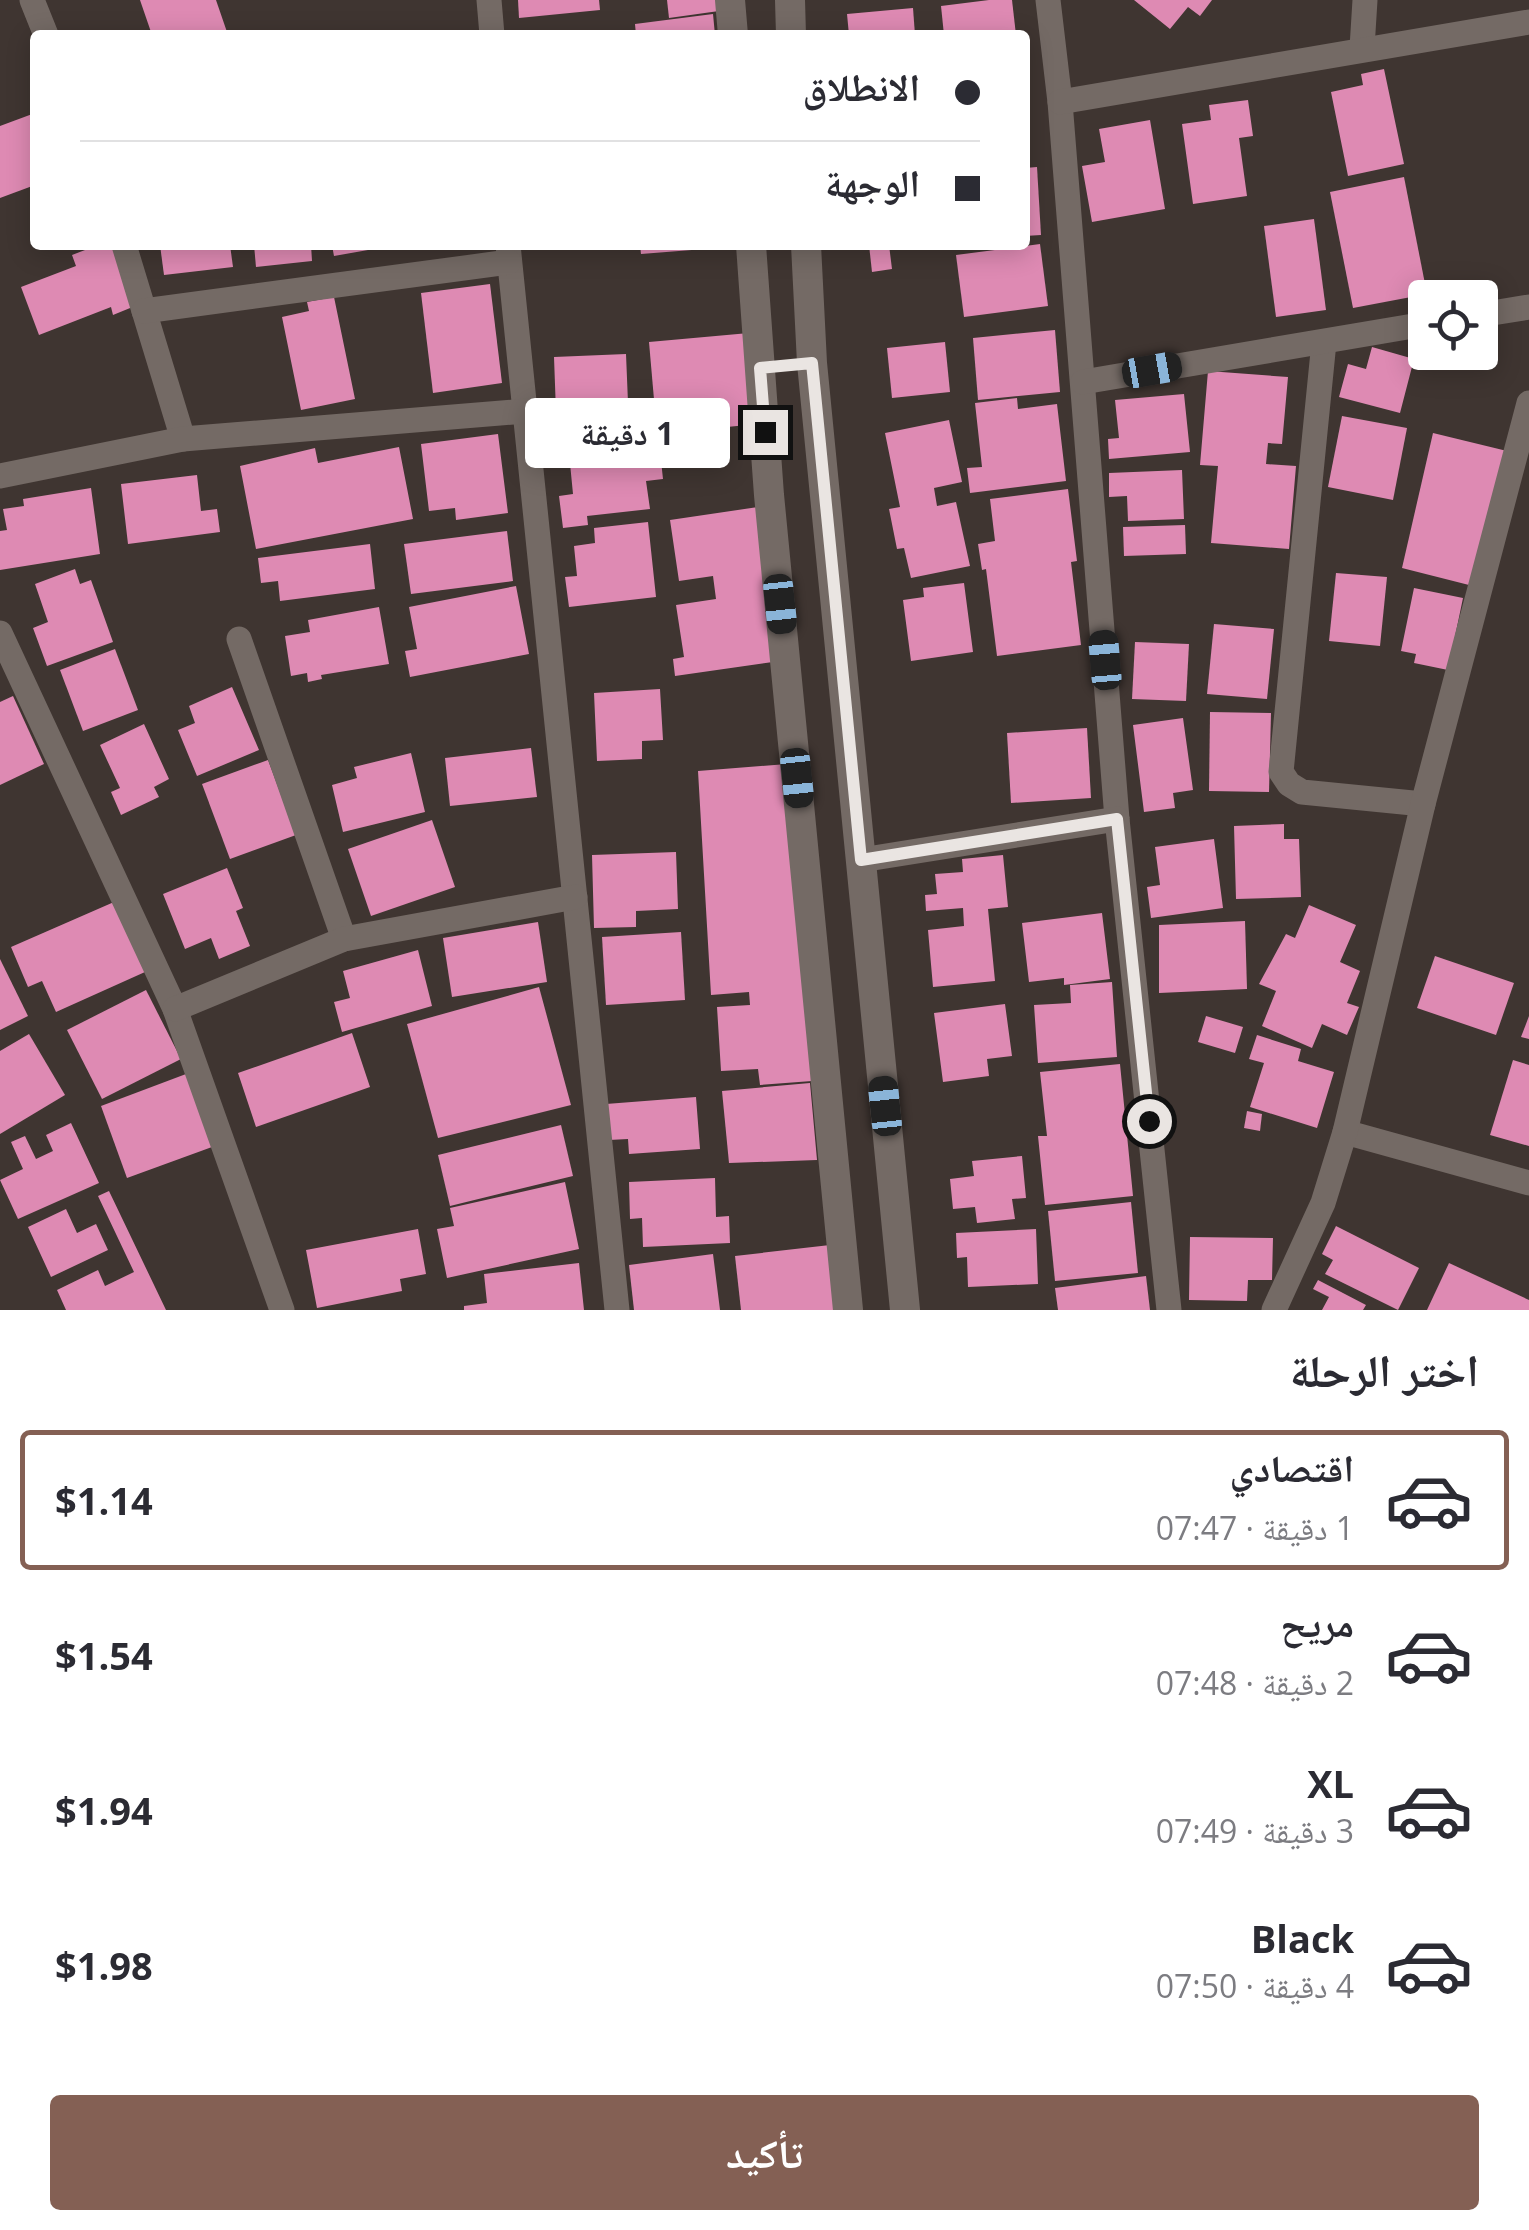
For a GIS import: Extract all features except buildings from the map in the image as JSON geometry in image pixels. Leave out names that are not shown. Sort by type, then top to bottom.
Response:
[{"type":"street","points":[[32,0],[44,30]]},
{"type":"street","points":[[489,0],[492,30]]},
{"type":"street","points":[[730,0],[733,30]]},
{"type":"street","points":[[790,0],[791,30]]},
{"type":"street","points":[[1048,0],[1060,102],[1117,819],[1169,1310]]},
{"type":"street","points":[[1362,48],[1365,0]]},
{"type":"street","points":[[1060,102],[1529,22]]},
{"type":"street","points":[[126,250],[183,439]]},
{"type":"street","points":[[751,250],[848,1310]]},
{"type":"street","points":[[806,250],[812,363],[904,1310]]},
{"type":"street","points":[[144,311],[509,254],[617,1310]]},
{"type":"street","points":[[1498,312],[1529,306]]},
{"type":"street","points":[[1083,382],[1408,327]]},
{"type":"street","points":[[1324,342],[1280,772],[1288,784],[1302,792],[1423,804]]},
{"type":"street","points":[[760,368],[812,363]]},
{"type":"street","points":[[1274,1310],[1323,1203],[1345,1132],[1423,804],[1529,403]]},
{"type":"street","points":[[0,476],[183,439],[526,411]]},
{"type":"street","points":[[0,632],[174,1009],[282,1310]]},
{"type":"street","points":[[238,639],[344,939]]},
{"type":"street","points":[[861,860],[1117,819]]},
{"type":"street","points":[[174,1009],[344,939],[574,898]]},
{"type":"street","points":[[1345,1132],[1529,1183]]},
{"type":"route","points":[[765,432],[760,368],[812,363],[861,860],[1117,819],[1149,1121]]}]
